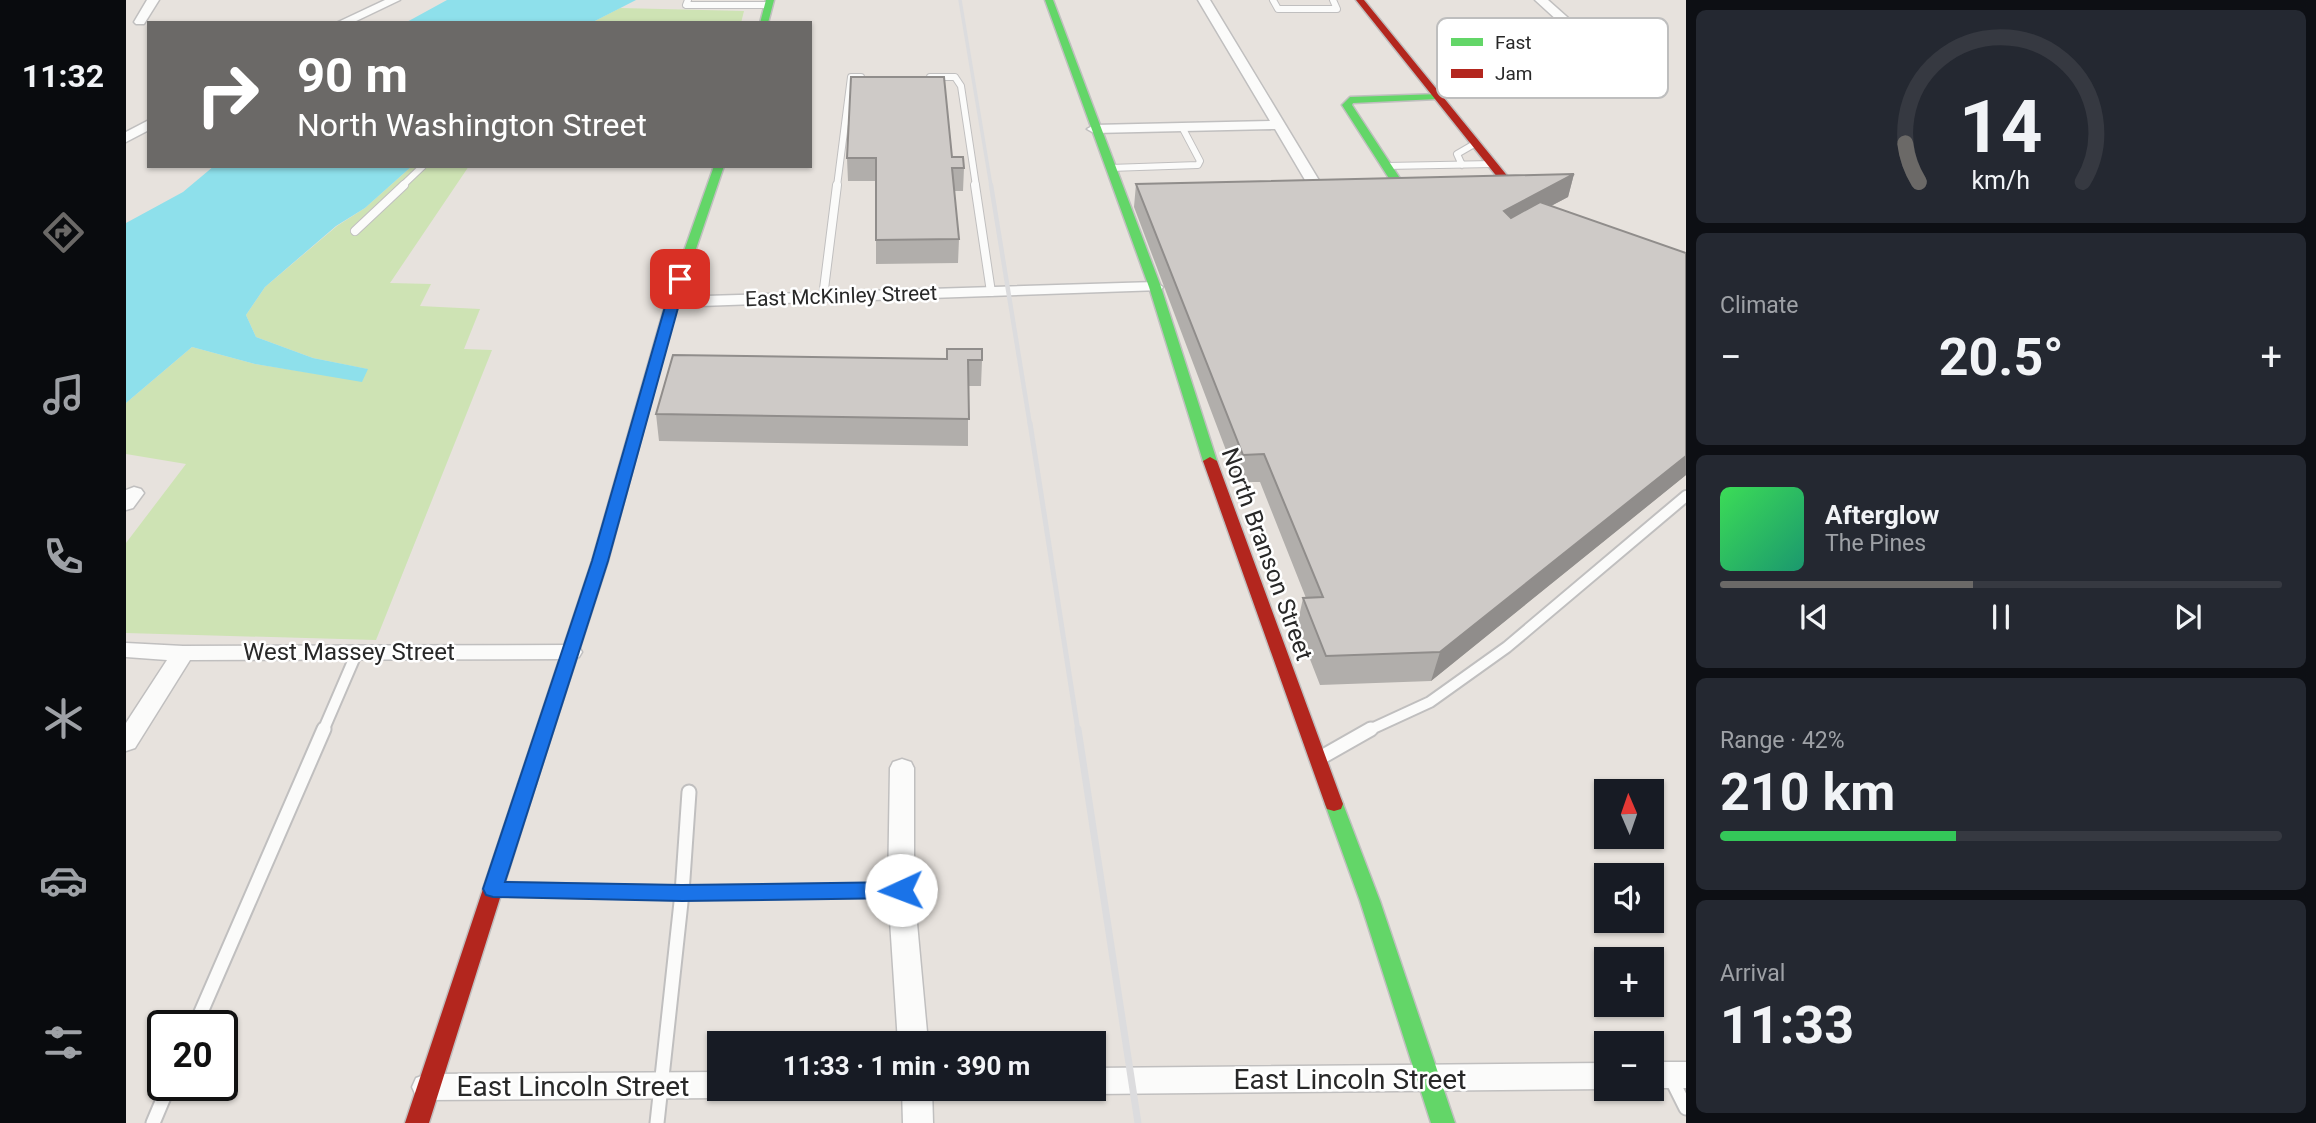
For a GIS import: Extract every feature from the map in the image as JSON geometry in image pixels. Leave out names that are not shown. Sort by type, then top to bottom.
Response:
[{"type":"street","points":[[140,22],[153,0]]},
{"type":"street","points":[[347,21],[394,0]]},
{"type":"street","name":"North Branson Street","points":[[1049,0],[1094,129],[1155,287],[1223,503],[1370,901],[1443,1123]]},
{"type":"street","points":[[1204,0],[1313,182]]},
{"type":"street","points":[[1360,0],[1437,96]]},
{"type":"street","points":[[1541,0],[1561,18]]},
{"type":"street","points":[[764,21],[769,3]]},
{"type":"street","points":[[1437,96],[1350,100],[1347,105],[1403,192],[1412,195],[1439,194]]},
{"type":"street","points":[[1439,98],[1514,191],[1481,194]]},
{"type":"street","points":[[126,138],[147,125]]},
{"type":"street","points":[[1094,129],[1277,125]]},
{"type":"street","points":[[417,1123],[600,561],[672,302],[718,168]]},
{"type":"street","name":"East McKinley Street","points":[[672,302],[1155,287]]},
{"type":"street","name":"West Massey Street","points":[[126,650],[183,653],[571,652]]},
{"type":"street","points":[[126,742],[183,653]]},
{"type":"street","points":[[902,768],[901,890],[912,1031]]},
{"type":"street","name":"East Lincoln Street","points":[[1106,1081],[1594,1076]]},
{"type":"street","name":"East Lincoln Street","points":[[427,1087],[707,1086]]},
{"type":"street","points":[[917,1101],[918,1123]]},
{"type":"lane","points":[[688,0],[685,5],[769,3]]},
{"type":"lane","points":[[1273,0],[1278,9],[1337,9],[1333,0]]},
{"type":"lane","points":[[823,297],[851,77],[877,77]]},
{"type":"lane","points":[[916,77],[955,77],[961,86],[991,292]]},
{"type":"lane","points":[[1110,169],[1198,165],[1200,161],[1182,127]]},
{"type":"lane","points":[[1462,164],[1457,154],[1476,144]]},
{"type":"lane","points":[[1386,166],[1493,164]]},
{"type":"lane","points":[[355,231],[421,168]]},
{"type":"lane","points":[[1317,759],[1355,736],[1430,702],[1507,647],[1686,496]]},
{"type":"lane","points":[[202,1010],[357,652]]},
{"type":"lane","points":[[657,1123],[682,893],[689,792]]},
{"type":"lane","points":[[493,889],[682,893],[901,890]]},
{"type":"lane","points":[[1669,1075],[1686,1108]]},
{"type":"lane","points":[[153,1123],[162,1101]]},
{"type":"green space","points":[[620,8],[744,11],[742,21],[595,21]]},
{"type":"green space","points":[[410,168],[468,168],[390,283],[431,284],[420,306],[480,309],[464,349],[492,350],[376,640],[126,633],[126,543],[186,464],[126,454],[126,403],[192,347],[255,364],[362,381],[367,369],[313,358],[256,337],[246,315],[265,287],[337,226],[365,208]]},
{"type":"water","points":[[447,0],[636,0],[595,21],[409,21]]},
{"type":"water","points":[[212,168],[410,168],[365,208],[336,226],[265,287],[246,315],[256,337],[313,358],[368,369],[362,382],[255,364],[192,347],[126,403],[126,223],[183,192]]},
{"type":"building","points":[[851,77],[944,77],[952,157],[963,157],[964,168],[952,168],[959,239],[876,240],[876,158],[847,158]]},
{"type":"building","points":[[1574,174],[1504,211],[1511,218],[1540,202],[1686,253],[1686,456],[1440,652],[1326,656],[1303,598],[1323,597],[1264,454],[1243,455],[1136,184]]},
{"type":"building","points":[[947,349],[982,349],[982,360],[968,360],[969,419],[656,414],[673,355],[947,359]]},
{"type":"railway","points":[[960,0],[991,186]]},
{"type":"railway","points":[[991,185],[1030,425]]},
{"type":"railway","points":[[1030,423],[1078,731]]},
{"type":"railway","points":[[1078,729],[1138,1123]]},
{"type":"traffic: fast","points":[[765,21],[770,0]]},
{"type":"traffic: fast","points":[[1049,0],[1155,287],[1210,461]]},
{"type":"traffic: fast","points":[[1427,195],[1403,192],[1347,105],[1350,100],[1437,96]]},
{"type":"traffic: fast","points":[[527,784],[600,561],[672,302],[718,168]]},
{"type":"traffic: fast","points":[[1334,804],[1370,901],[1443,1123]]},
{"type":"traffic: jam","points":[[1360,0],[1437,96]]},
{"type":"traffic: jam","points":[[1439,98],[1514,191],[1494,193]]},
{"type":"traffic: jam","points":[[1210,461],[1334,804]]},
{"type":"traffic: jam","points":[[417,1123],[527,784]]},
{"type":"route","points":[[680,279],[600,561],[493,889],[682,893],[901,890]]}]
